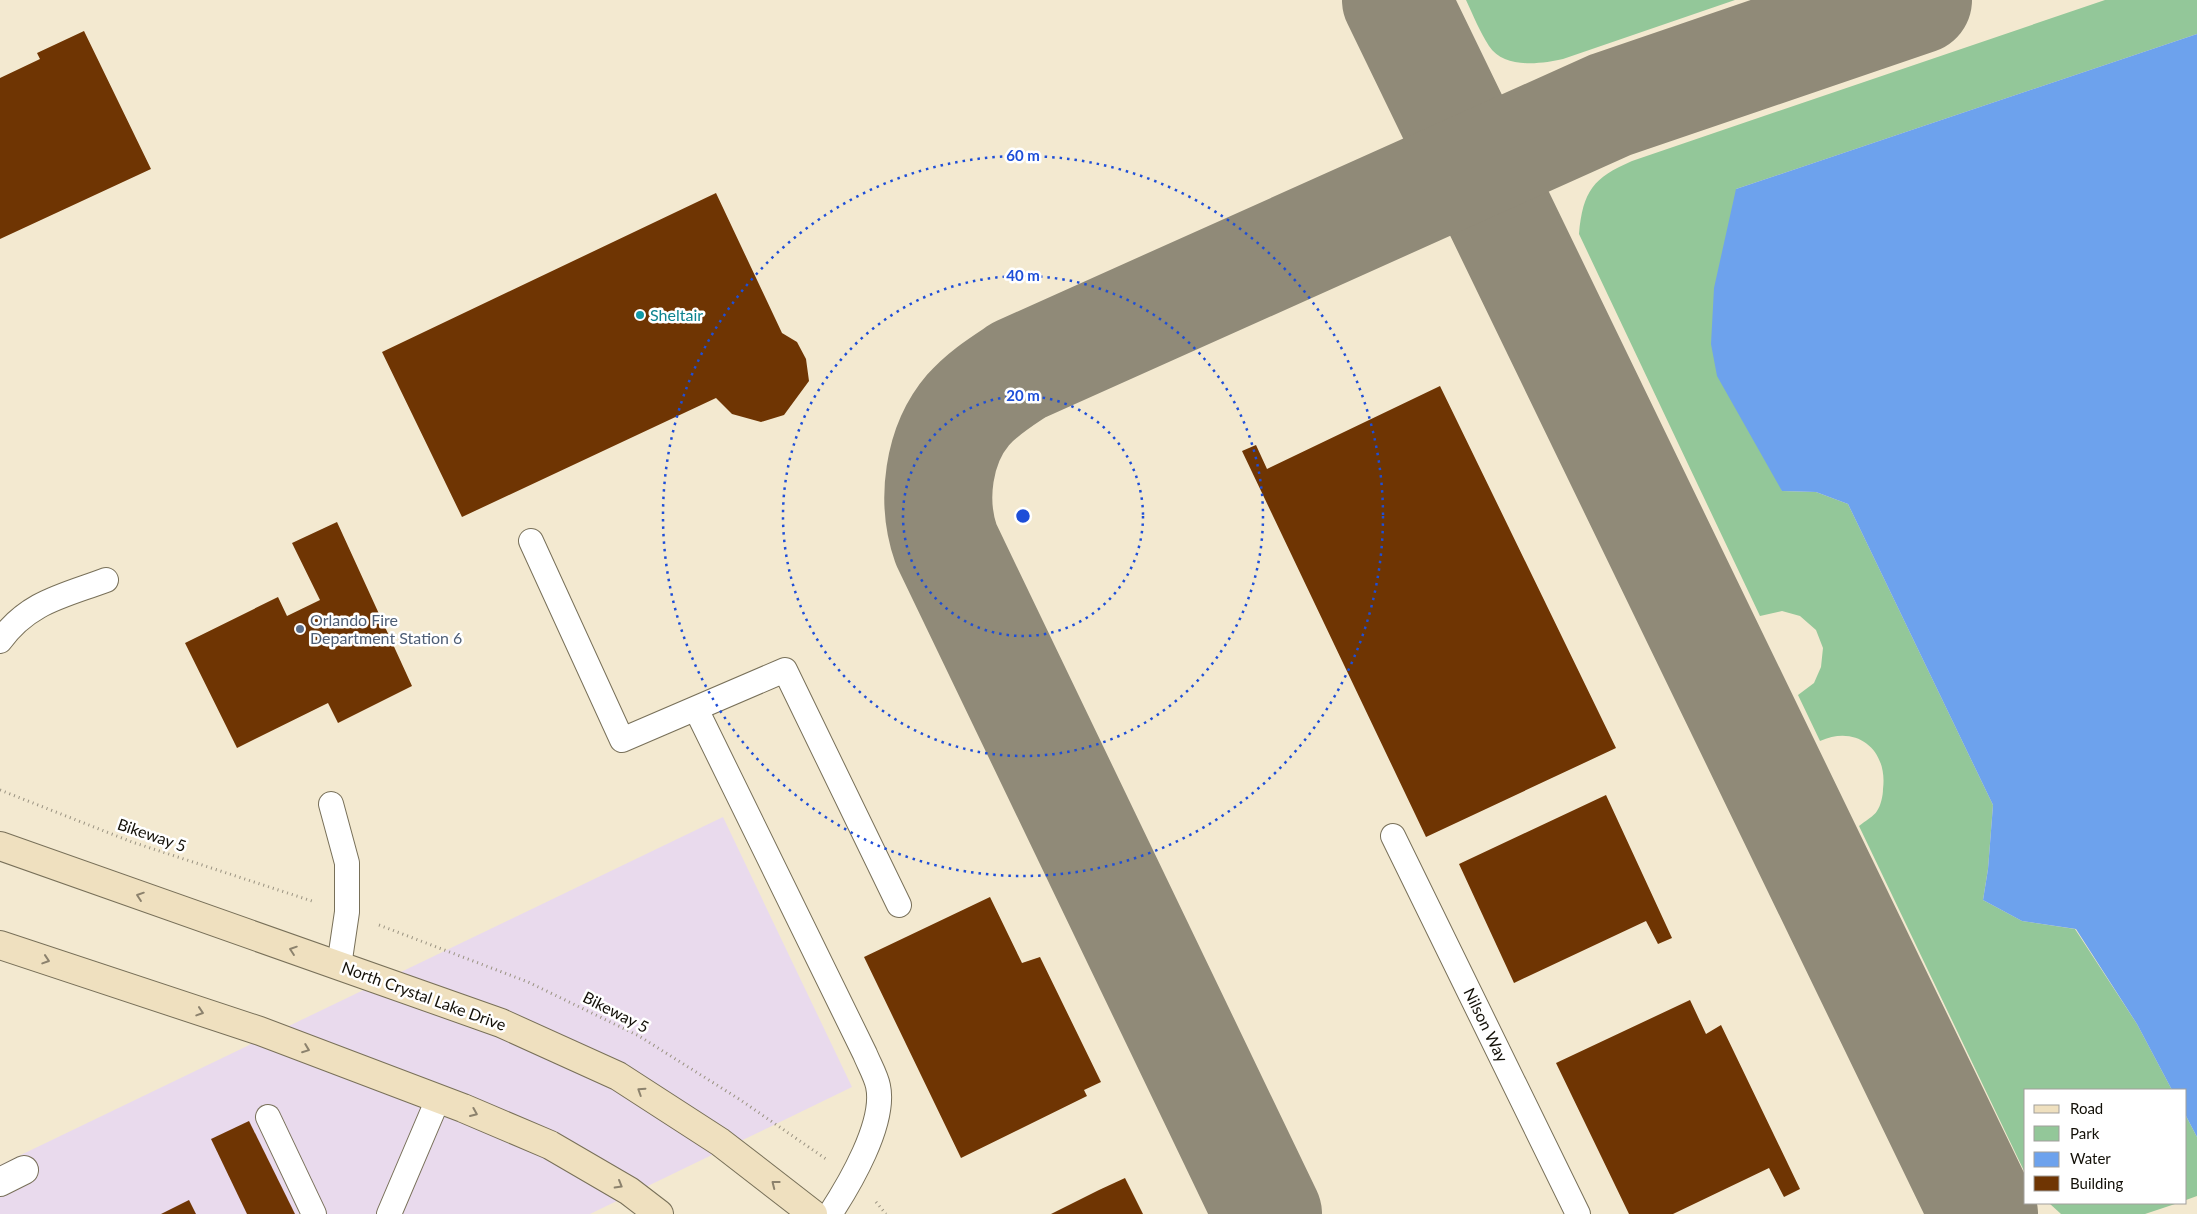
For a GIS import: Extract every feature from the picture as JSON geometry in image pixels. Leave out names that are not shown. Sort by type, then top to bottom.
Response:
[{"type":"main road","name":"North Crystal Lake Drive","points":[[0,846],[501,1023],[618,1076],[720,1142],[813,1214]]},
{"type":"main road","points":[[0,945],[260,1031],[438,1099],[550,1145],[629,1191],[659,1214]]},
{"type":"street","points":[[0,1182],[24,1170]]},
{"type":"lane","points":[[531,541],[622,740],[786,670],[899,905]]},
{"type":"lane","points":[[0,641],[11,625],[34,607],[106,580]]},
{"type":"lane","points":[[696,708],[861,1045],[878,1088],[877,1112],[870,1140],[852,1181],[830,1214]]},
{"type":"lane","points":[[331,804],[347,863],[347,912],[339,966]]},
{"type":"lane","name":"Nilson Way","points":[[1393,836],[1578,1214]]},
{"type":"lane","points":[[389,1214],[438,1099]]},
{"type":"lane","points":[[268,1116],[314,1214]]},
{"type":"path","name":"Bikeway 5","points":[[0,790],[132,842],[297,897]]},
{"type":"path","name":"Bikeway 5","points":[[390,929],[528,982],[639,1036],[739,1099],[814,1150]]},
{"type":"path","points":[[879,1205],[886,1214]]},
{"type":"shaded area","points":[[723,817],[852,1087],[590,1214],[0,1214],[0,1165]]},
{"type":"green space","points":[[1466,0],[1735,0],[1563,59],[1523,63],[1513,62],[1504,58],[1489,46]]},
{"type":"green space","points":[[2105,0],[2197,0],[2197,34],[1736,189],[1782,491],[1816,492],[1848,504],[1993,805],[1988,869],[1983,900],[2022,921],[2075,929],[2137,1024],[2171,1089],[2024,1089],[2024,1171],[1859,826],[1876,813],[1881,803],[1883,775],[1875,752],[1858,738],[1846,736],[1820,741],[1798,695],[1814,683],[1821,667],[1823,648],[1816,630],[1800,616],[1782,611],[1760,616],[1579,234],[1583,207],[1592,188],[1599,180],[1632,161]]},
{"type":"green space","points":[[2187,1118],[2197,1137],[2197,1196],[2187,1200]]},
{"type":"green space","points":[[2050,1204],[2175,1204],[2145,1214],[2061,1214]]},
{"type":"water","points":[[2197,34],[2197,1137],[2187,1118],[2187,1089],[2171,1089],[2137,1024],[2076,929],[2022,921],[1983,900],[1988,869],[1993,805],[1848,504],[1816,492],[1782,491],[1717,376],[1711,344],[1714,288],[1736,189]]},
{"type":"building","points":[[84,31],[151,169],[0,239],[0,78],[40,59],[37,53]]},
{"type":"building","name":"Sheltair","points":[[716,193],[782,333],[797,342],[806,359],[809,381],[784,415],[761,422],[732,414],[716,398],[462,517],[382,352]]},
{"type":"building","points":[[1440,386],[1616,748],[1426,837],[1242,451],[1256,445],[1267,469]]},
{"type":"building","name":"Orlando Fire Department Station 6","points":[[337,522],[412,686],[338,723],[328,703],[237,748],[185,643],[278,597],[287,616],[320,600],[292,543]]},
{"type":"building","points":[[1606,795],[1672,938],[1658,944],[1646,921],[1514,983],[1459,864]]},
{"type":"building","points":[[990,897],[1022,963],[1040,957],[1101,1082],[1084,1090],[1087,1096],[961,1158],[864,957]]},
{"type":"building","points":[[1690,1000],[1706,1034],[1721,1025],[1800,1189],[1784,1197],[1769,1168],[1673,1214],[1629,1214],[1556,1063]]},
{"type":"building","points":[[249,1121],[295,1214],[247,1214],[211,1139]]},
{"type":"building","points":[[1125,1178],[1143,1214],[1051,1214],[1099,1190]]},
{"type":"building","points":[[189,1200],[196,1214],[161,1214]]},
{"type":"taxiway","points":[[1396,0],[1984,1214]]},
{"type":"taxiway","points":[[1268,1214],[946,544],[941,527],[938,492],[944,456],[958,424],[980,398],[1019,370],[1610,105],[1918,0]]},
{"type":"place","name":"Sheltair","points":[[640,315]]},
{"type":"place","name":"Orlando Fire Department Station 6","points":[[300,629]]}]
